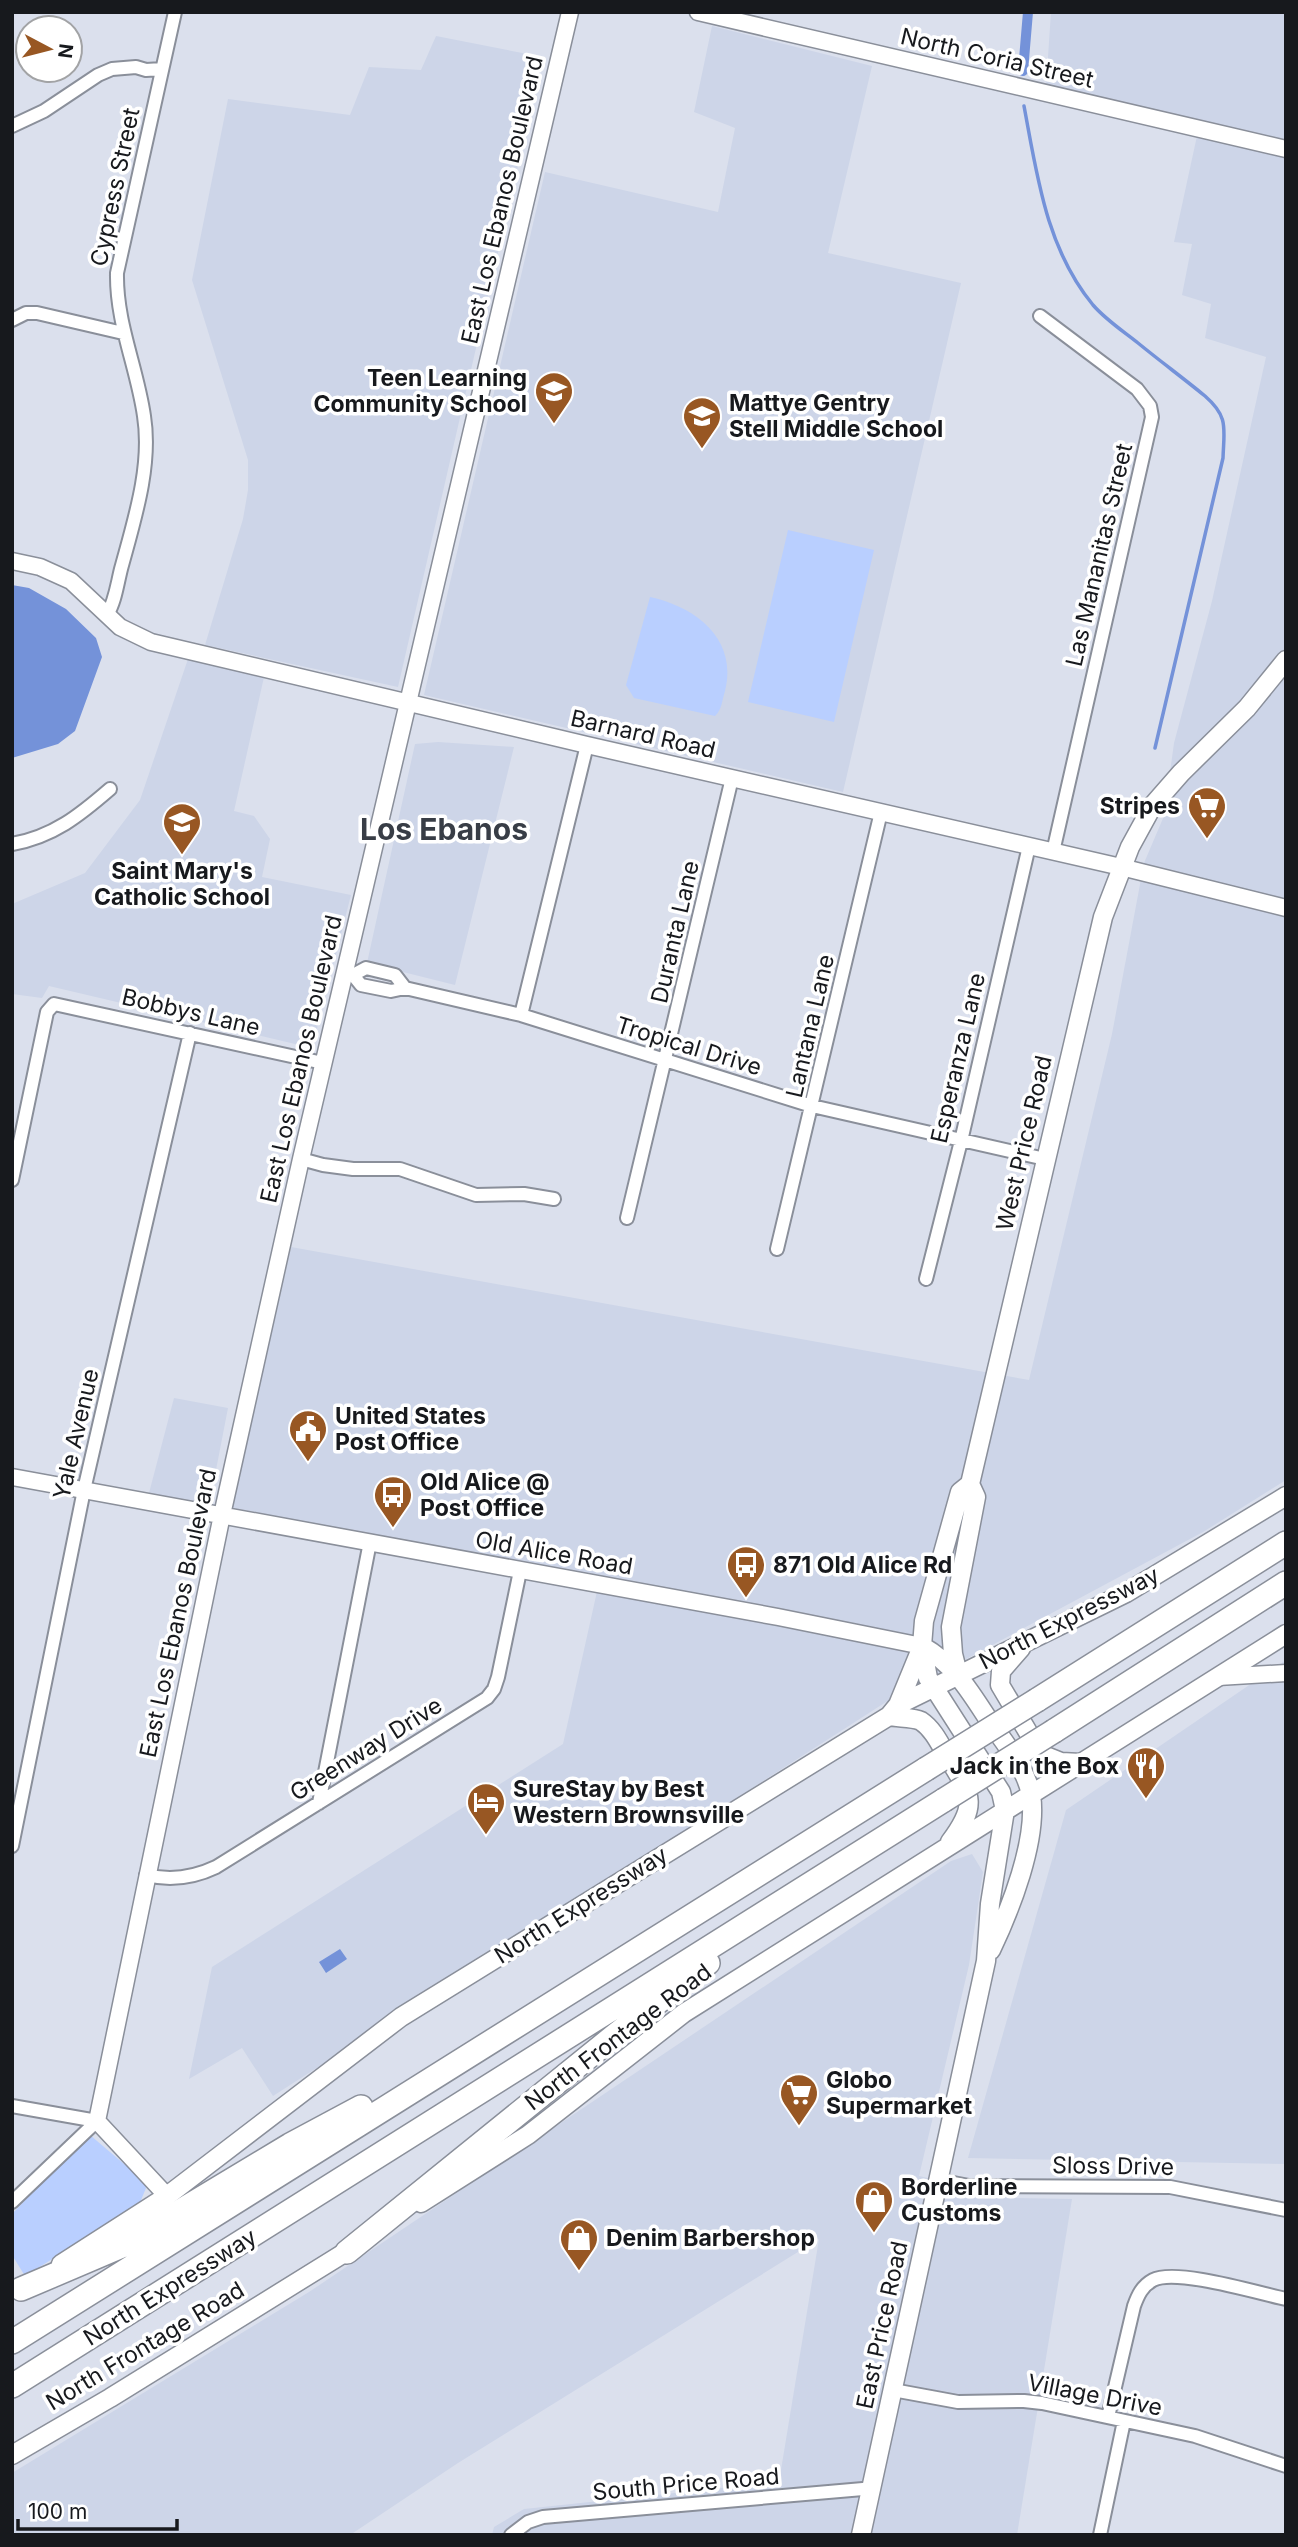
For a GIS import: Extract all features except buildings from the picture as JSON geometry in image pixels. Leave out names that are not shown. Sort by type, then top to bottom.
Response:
[{"type":"highway","name":"North Expressway","points":[[12,2342],[1286,1544]]},
{"type":"highway","name":"North Expressway","points":[[12,2386],[1286,1583]]},
{"type":"highway","points":[[347,2252],[612,2037],[818,1878]]},
{"type":"highway","points":[[17,2292],[122,2246],[290,2145],[543,2010]]},
{"type":"main road","name":"West Price Road","points":[[934,1686],[925,1668],[922,1646],[924,1621],[960,1492],[970,1483],[1103,918],[1121,867],[1153,804],[1247,708],[1286,660]]},
{"type":"main road","points":[[958,1674],[950,1627],[976,1497],[970,1483]]},
{"type":"main road","name":"North Expressway","points":[[17,2292],[167,2196],[401,2017],[934,1686],[1126,1593],[1286,1496]]},
{"type":"main road","name":"North Frontage Road","points":[[12,2455],[347,2252],[528,2134],[684,2013],[1286,1634]]},
{"type":"main road","points":[[1031,1639],[1005,1664],[1001,1671],[1000,1685],[1041,1754],[1061,1762],[1080,1763]]},
{"type":"main road","points":[[944,1850],[964,1823],[969,1807],[969,1792],[932,1731],[919,1720],[894,1711],[922,1646],[936,1654],[958,1674]]},
{"type":"main road","name":"East Price Road","points":[[958,1674],[1022,1770],[1031,1794],[1030,1825],[1012,1905],[986,1961]]},
{"type":"main road","points":[[934,1686],[1001,1792],[1006,1810]]},
{"type":"main road","points":[[1024,1860],[1044,1800],[1062,1776]]},
{"type":"main road","name":"East Price Road","points":[[861,2535],[986,1961],[990,1904],[1006,1810]]},
{"type":"street","name":"Cypress Street","points":[[107,615],[113,603],[126,553],[145,453],[144,413],[123,333],[117,290],[119,256],[175,12]]},
{"type":"street","name":"East Los Ebanos Boulevard","points":[[97,2121],[222,1515],[301,1159],[323,1063],[349,974],[407,702],[570,12]]},
{"type":"street","name":"North Coria Street","points":[[698,12],[1286,149]]},
{"type":"street","points":[[12,126],[44,111],[111,69],[162,69]]},
{"type":"street","points":[[12,320],[26,313],[37,313],[123,333]]},
{"type":"street","name":"Las Mananitas Street","points":[[1040,316],[1137,389],[1150,406],[1152,417],[1053,852]]},
{"type":"street","name":"Barnard Road","points":[[12,561],[40,567],[71,581],[120,627],[151,642],[1121,867],[1286,908]]},
{"type":"street","points":[[521,1015],[587,745]]},
{"type":"street","name":"Duranta Lane","points":[[627,1218],[732,778]]},
{"type":"street","points":[[12,844],[30,841],[58,829],[81,814],[110,789]]},
{"type":"street","name":"Lantana Lane","points":[[777,1249],[881,812]]},
{"type":"street","name":"Esperanza Lane","points":[[926,1279],[961,1141],[1029,846]]},
{"type":"street","name":"Tropical Drive","points":[[349,974],[366,968],[395,975],[405,988],[521,1015],[812,1106],[1045,1159]]},
{"type":"street","name":"Bobbys Lane","points":[[12,1180],[50,1007],[54,1004],[323,1063]]},
{"type":"street","name":"Yale Avenue","points":[[12,1846],[85,1490],[190,1033]]},
{"type":"street","points":[[301,1159],[354,1169],[400,1169],[476,1195],[524,1194],[554,1199]]},
{"type":"street","name":"Old Alice Road","points":[[12,1477],[772,1616],[922,1646]]},
{"type":"street","points":[[319,1803],[370,1542]]},
{"type":"street","name":"Greenway Drive","points":[[146,1875],[181,1878],[205,1873],[487,1698],[498,1677],[520,1572]]},
{"type":"street","points":[[1218,1676],[1286,1673]]},
{"type":"street","points":[[12,2106],[97,2121],[167,2196]]},
{"type":"street","points":[[12,2202],[97,2121]]},
{"type":"street","name":"Sloss Drive","points":[[938,2180],[969,2186],[1170,2187],[1286,2210]]},
{"type":"street","points":[[1108,2417],[1134,2306],[1140,2292],[1154,2279],[1177,2276],[1286,2299]]},
{"type":"street","name":"Village Drive","points":[[893,2390],[958,2402],[1042,2403],[1205,2439],[1286,2466]]},
{"type":"street","points":[[1100,2535],[1124,2421]]},
{"type":"street","name":"South Price Road","points":[[512,2535],[528,2522],[543,2517],[863,2489],[870,2491]]},
{"type":"shaded area","points":[[1051,12],[1286,12],[1286,1480],[1203,1532],[886,1702],[273,2096],[242,2048],[189,2079],[212,1967],[563,1744],[600,1578],[232,1508],[291,1247],[1029,1380],[1112,1034],[1144,863],[1164,816],[1174,743],[1212,601],[1266,357],[1205,338],[1211,304],[1182,295],[1192,244],[1174,242],[1200,122],[1046,87]]},
{"type":"shaded area","name":"Mattye Gentry Stell Middle School","points":[[712,26],[872,66],[828,253],[961,283],[843,792],[424,695],[545,172],[718,212],[735,128],[694,112]]},
{"type":"shaded area","points":[[436,36],[543,57],[398,687],[205,645],[243,519],[248,490],[248,460],[192,280],[228,99],[350,115],[369,67],[421,70]]},
{"type":"shaded area","points":[[788,530],[874,550],[834,722],[748,702]]},
{"type":"shaded area","points":[[12,585],[29,588],[66,609],[96,638],[102,657],[75,731],[58,744],[12,758]]},
{"type":"shaded area","points":[[650,597],[697,617],[710,628],[719,641],[727,672],[722,705],[715,716],[634,698],[626,685]]},
{"type":"shaded area","name":"Saint Mary's Catholic School","points":[[188,659],[264,677],[234,811],[254,816],[270,839],[262,877],[351,895],[312,1048],[49,986],[42,998],[12,994],[12,904],[85,873],[140,800]]},
{"type":"shaded area","points":[[438,742],[514,747],[455,985],[367,963],[415,744]]},
{"type":"shaded area","points":[[174,1398],[228,1408],[209,1506],[149,1493]]},
{"type":"shaded area","points":[[1286,1660],[1286,2164],[968,2158],[1066,1810]]},
{"type":"shaded area","points":[[972,1854],[983,1872],[969,1965],[919,2176],[1014,2198],[1072,2199],[1017,2535],[492,2535],[494,2527],[524,2509],[779,2482],[819,2239],[458,2463],[350,2535],[12,2535],[12,2473],[309,2292],[951,1861]]},
{"type":"shaded area","points":[[340,1949],[347,1959],[326,1973],[319,1962]]},
{"type":"shaded area","points":[[90,2135],[144,2181],[146,2188],[139,2205],[25,2276],[12,2255],[12,2214]]},
{"type":"waterway","points":[[1023,71],[1028,12]]},
{"type":"waterway","points":[[1024,106],[1046,210],[1064,260],[1077,283],[1103,316],[1205,396],[1222,417],[1223,458],[1155,748]]},
{"type":"place","name":"Teen Learning Community School","points":[[554,425]]},
{"type":"place","name":"Mattye Gentry Stell Middle School","points":[[702,450]]},
{"type":"place","name":"Stripes","points":[[1207,840]]},
{"type":"place","name":"Saint Mary's Catholic School","points":[[182,856]]},
{"type":"place","name":"United States Post Office","points":[[308,1463]]},
{"type":"place","name":"Old Alice @ Post Office","points":[[393,1529]]},
{"type":"place","name":"871 Old Alice Rd","points":[[746,1599]]},
{"type":"place","name":"Jack in the Box","points":[[1146,1800]]},
{"type":"place","name":"SureStay by Best Western Brownsville","points":[[486,1836]]},
{"type":"place","name":"Globo Supermarket","points":[[799,2127]]},
{"type":"place","name":"Borderline Customs","points":[[874,2234]]},
{"type":"place","name":"Denim Barbershop","points":[[579,2272]]},
{"type":"district","name":"Los Ebanos","points":[[444,829]]}]
